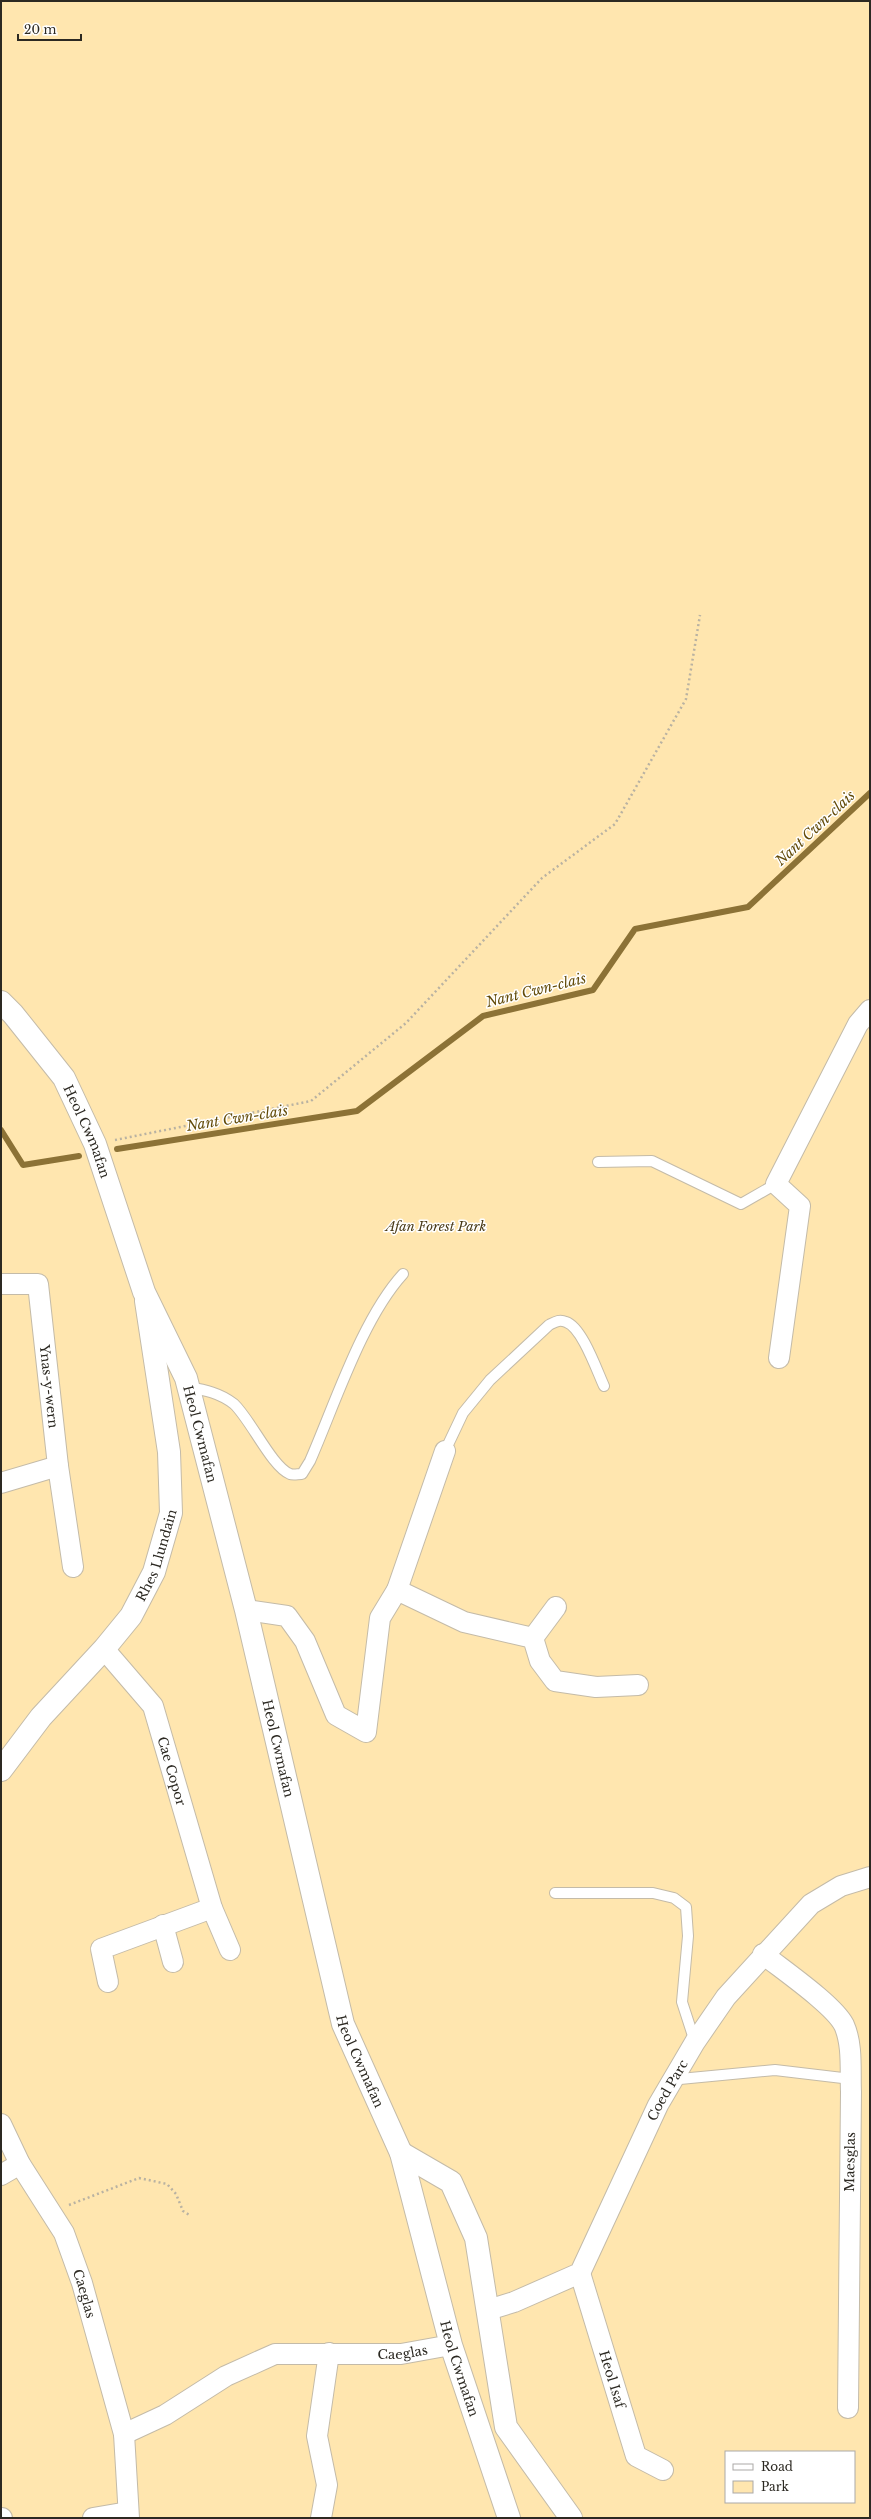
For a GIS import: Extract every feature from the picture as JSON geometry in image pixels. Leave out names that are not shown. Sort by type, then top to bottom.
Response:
[{"type":"main road","name":"Heol Cwmafan","points":[[1,1002],[13,1014],[64,1078],[95,1144],[144,1292],[186,1378],[246,1610],[343,2024],[401,2153],[451,2345],[509,2518]]},
{"type":"main road","name":"Rhes Llundain","points":[[2,1768],[41,1717],[104,1649],[131,1616],[154,1572],[171,1512],[169,1452],[144,1292]]},
{"type":"main road","points":[[401,2153],[451,2182],[476,2238],[506,2427],[571,2518]]},
{"type":"street","points":[[779,1358],[800,1206],[776,1184],[858,1024],[870,1010]]},
{"type":"street","name":"Ynas-y-wern","points":[[1,1284],[38,1284],[58,1466]]},
{"type":"street","points":[[246,1610],[287,1616],[305,1641],[336,1715],[366,1732],[380,1618],[397,1590],[445,1451]]},
{"type":"street","points":[[1,1483],[58,1466],[67,1514],[73,1567]]},
{"type":"street","points":[[397,1590],[464,1622],[532,1638]]},
{"type":"street","points":[[532,1638],[556,1608]]},
{"type":"street","points":[[532,1638],[540,1662],[555,1681],[596,1687],[638,1685]]},
{"type":"street","name":"Cae Copor","points":[[104,1649],[153,1706],[212,1908],[230,1950]]},
{"type":"street","name":"Coed Parc","points":[[580,2273],[658,2105],[695,2042],[726,1997],[811,1904],[841,1886],[870,1877]]},
{"type":"street","points":[[108,1982],[101,1949],[212,1908]]},
{"type":"street","points":[[163,1925],[173,1962]]},
{"type":"street","name":"Maesglas","points":[[764,1954],[830,2009],[844,2025],[849,2046],[851,2079],[848,2408]]},
{"type":"street","name":"Caeglas","points":[[1,2124],[20,2164],[64,2233],[82,2283],[124,2434],[128,2515],[93,2518]]},
{"type":"street","points":[[1,2175],[20,2164]]},
{"type":"street","points":[[488,2310],[514,2302],[580,2273]]},
{"type":"street","name":"Heol Isaf","points":[[580,2273],[636,2456],[663,2470]]},
{"type":"street","name":"Caeglas","points":[[124,2434],[165,2415],[226,2376],[275,2354],[401,2354],[451,2345]]},
{"type":"street","points":[[321,2518],[327,2485],[317,2436],[329,2353]]},
{"type":"lane","points":[[598,1162],[652,1161],[741,1204],[776,1184]]},
{"type":"lane","points":[[188,1387],[215,1392],[234,1404],[250,1423],[280,1467],[290,1474],[302,1474],[310,1461],[372,1318],[393,1285],[403,1274]]},
{"type":"lane","points":[[445,1451],[463,1413],[490,1380],[548,1325],[558,1321],[567,1322],[576,1328],[604,1386]]},
{"type":"lane","points":[[555,1893],[652,1893],[674,1898],[686,1907],[688,1936],[682,2002],[695,2042]]},
{"type":"lane","points":[[674,2077],[680,2079],[775,2070],[851,2079]]},
{"type":"path","points":[[95,1144],[311,1101],[406,1023],[542,878],[615,824],[686,699],[700,615]]},
{"type":"path","points":[[51,2214],[139,2178],[167,2184],[176,2194],[183,2211],[191,2216]]},
{"type":"green space","name":"Afan Forest Park","points":[[1,1],[870,1],[870,2518],[1,2518]]},
{"type":"waterway","name":"Nant Cwn-clais","points":[[117,1149],[357,1111],[483,1016],[593,990],[635,929],[748,907],[870,793]]},
{"type":"waterway","name":"Nant Cwn-clais","points":[[1,1130],[23,1165],[79,1156]]}]
